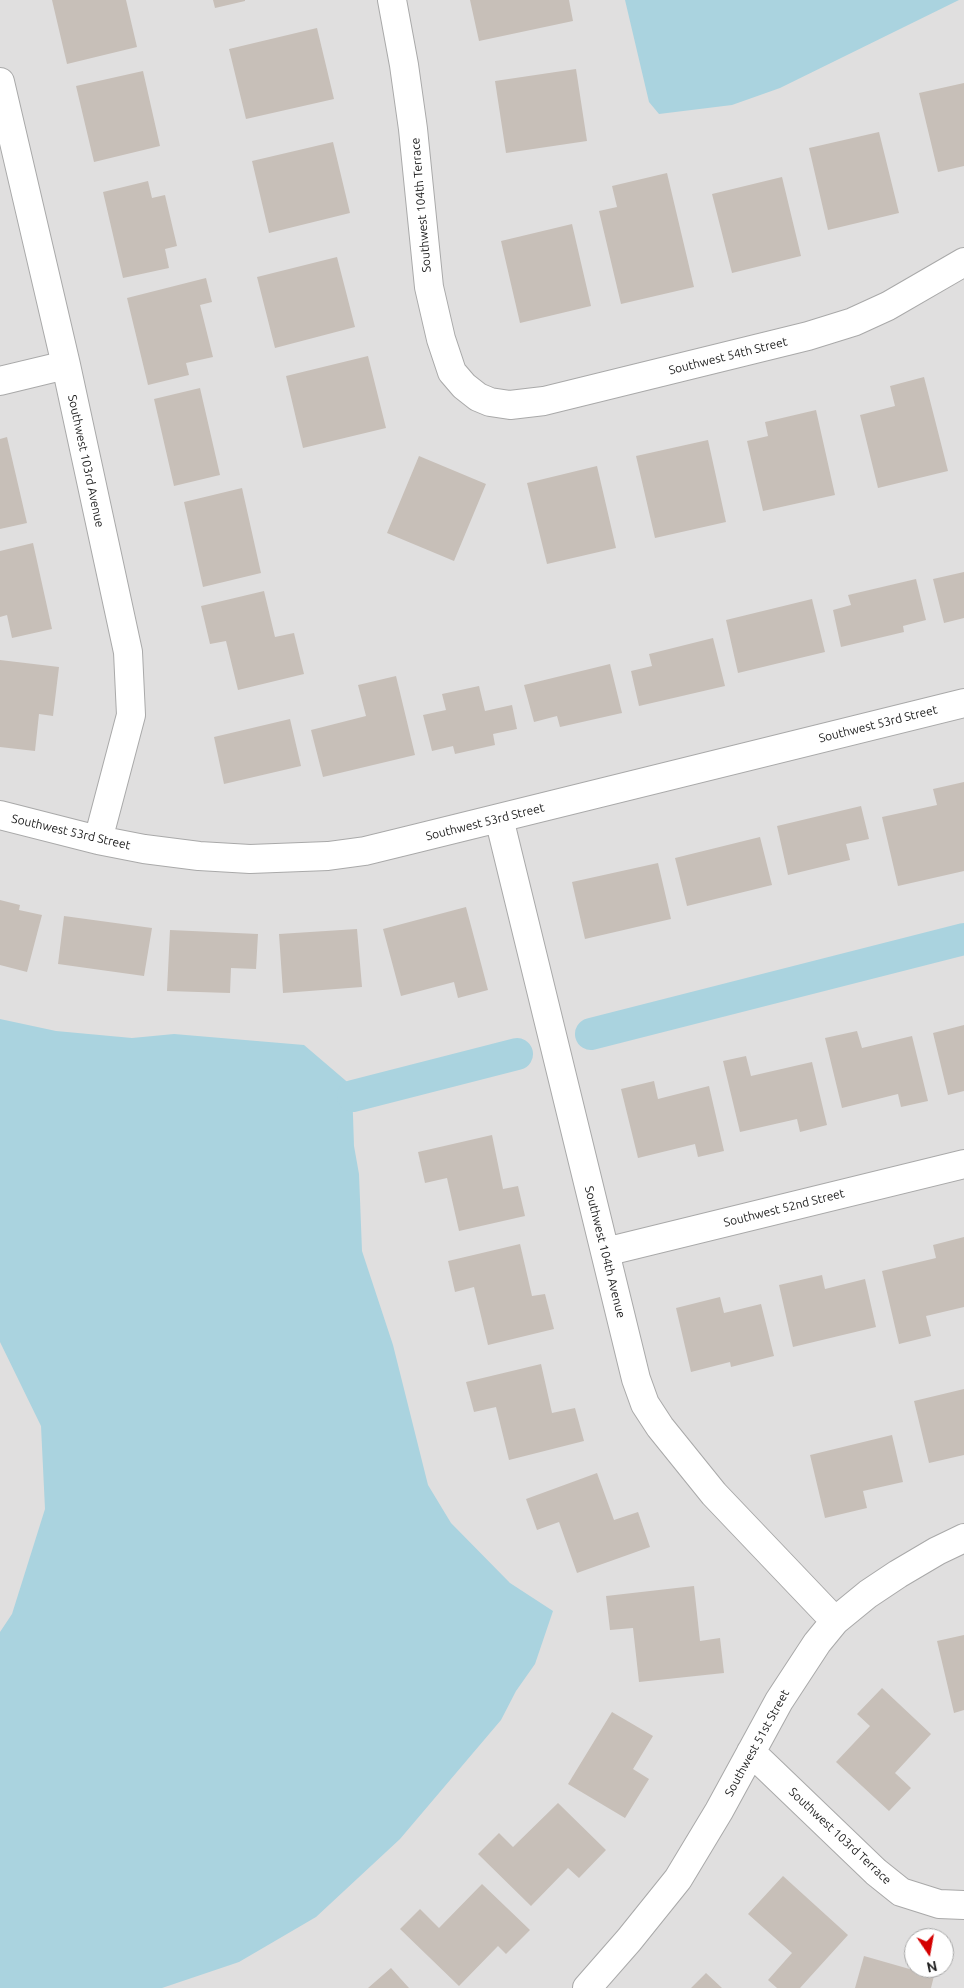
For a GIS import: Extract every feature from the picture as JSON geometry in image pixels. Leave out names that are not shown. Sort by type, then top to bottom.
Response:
[{"type":"street","name":"Southwest 104th Terrace","points":[[392,0],[413,129],[429,287],[441,339],[452,372],[464,386],[478,397]]},
{"type":"street","name":"Southwest 103rd Avenue","points":[[0,82],[66,365],[128,652],[131,715],[98,840]]},
{"type":"street","name":"Southwest 54th Street","points":[[478,397],[490,402],[510,405],[544,401],[808,336],[853,322],[888,306],[964,262]]},
{"type":"street","points":[[0,381],[66,365]]},
{"type":"street","name":"Southwest 53rd Street","points":[[0,815],[98,840],[144,849],[199,856],[285,859],[365,850],[964,703]]},
{"type":"street","name":"Southwest 104th Avenue","points":[[499,818],[636,1379],[645,1404],[660,1427],[714,1494],[835,1621]]},
{"type":"street","name":"Southwest 52nd Street","points":[[605,1252],[964,1164]]},
{"type":"street","name":"Southwest 51st Street","points":[[587,1988],[678,1879],[719,1811],[779,1701],[817,1643],[835,1621],[868,1594],[898,1574],[937,1551],[964,1538]]},
{"type":"street","name":"Southwest 103rd Terrace","points":[[751,1752],[876,1872],[901,1892],[951,1904]]},
{"type":"shaded area","points":[[0,0],[964,0],[964,1988],[0,1988]]},
{"type":"water","points":[[625,0],[959,0],[780,88],[732,105],[659,114],[649,102]]},
{"type":"water","points":[[0,1019],[56,1031],[132,1038],[174,1034],[304,1045],[352,1086],[354,1146],[359,1174],[362,1251],[393,1345],[428,1485],[451,1523],[510,1583],[553,1611],[535,1664],[516,1691],[501,1720],[400,1839],[316,1917],[239,1962],[162,1988],[0,1988],[0,1632],[12,1614],[45,1509],[41,1426],[0,1342]]},
{"type":"building","points":[[52,0],[126,0],[137,47],[67,64]]},
{"type":"building","points":[[213,0],[245,0],[245,1],[215,8]]},
{"type":"building","points":[[470,0],[569,0],[573,21],[479,41]]},
{"type":"building","points":[[317,28],[334,99],[246,119],[229,49]]},
{"type":"building","points":[[576,69],[587,141],[506,153],[495,81]]},
{"type":"building","points":[[143,71],[160,146],[94,162],[76,86]]},
{"type":"building","points":[[964,83],[964,166],[938,172],[919,93]]},
{"type":"building","points":[[879,132],[899,213],[828,230],[809,148]]},
{"type":"building","points":[[333,142],[350,213],[269,233],[252,161]]},
{"type":"building","points":[[667,173],[694,287],[621,304],[599,211],[617,207],[612,186]]},
{"type":"building","points":[[782,177],[801,256],[732,273],[712,194]]},
{"type":"building","points":[[148,181],[152,198],[165,195],[177,246],[165,249],[169,268],[123,278],[103,192]]},
{"type":"building","points":[[572,224],[591,306],[520,323],[501,241]]},
{"type":"building","points":[[337,257],[355,327],[275,348],[257,277]]},
{"type":"building","points":[[206,278],[212,302],[200,305],[213,357],[186,363],[189,375],[148,385],[127,298]]},
{"type":"building","points":[[368,356],[386,428],[303,448],[286,376]]},
{"type":"building","points":[[924,377],[948,471],[878,488],[860,415],[895,406],[890,386]]},
{"type":"building","points":[[200,388],[220,475],[174,486],[154,399]]},
{"type":"building","points":[[816,410],[835,495],[763,511],[747,441],[768,436],[765,422]]},
{"type":"building","points":[[7,437],[27,523],[0,529],[0,439]]},
{"type":"building","points":[[708,440],[726,522],[655,538],[636,456]]},
{"type":"building","points":[[419,456],[486,484],[454,561],[387,533]]},
{"type":"building","points":[[597,466],[616,548],[547,564],[527,483]]},
{"type":"building","points":[[242,488],[261,573],[203,587],[184,502]]},
{"type":"building","points":[[33,543],[52,629],[12,638],[7,615],[0,617],[0,551]]},
{"type":"building","points":[[964,572],[964,618],[944,623],[933,579]]},
{"type":"building","points":[[916,579],[926,620],[903,626],[904,632],[841,647],[833,610],[851,605],[848,595]]},
{"type":"building","points":[[264,591],[275,637],[294,633],[304,674],[238,690],[226,641],[210,644],[201,606]]},
{"type":"building","points":[[812,599],[825,652],[738,673],[726,620]]},
{"type":"building","points":[[713,638],[725,686],[639,706],[631,671],[652,666],[649,654]]},
{"type":"building","points":[[0,660],[59,667],[53,716],[39,714],[35,751],[0,747]]},
{"type":"building","points":[[610,664],[622,713],[560,727],[557,716],[534,722],[524,685]]},
{"type":"building","points":[[396,676],[415,755],[323,777],[311,730],[366,716],[358,685]]},
{"type":"building","points":[[479,686],[485,711],[512,705],[517,729],[493,734],[495,745],[455,754],[453,746],[432,751],[423,715],[446,710],[442,694]]},
{"type":"building","points":[[290,719],[301,766],[224,784],[214,737]]},
{"type":"building","points":[[964,782],[964,871],[898,886],[882,817],[937,805],[933,789]]},
{"type":"building","points":[[861,806],[869,839],[846,844],[850,860],[788,875],[777,826]]},
{"type":"building","points":[[760,837],[772,885],[687,906],[675,858]]},
{"type":"building","points":[[658,863],[671,919],[585,939],[572,882]]},
{"type":"building","points":[[0,900],[20,905],[19,910],[42,915],[27,972],[0,965]]},
{"type":"building","points":[[466,907],[488,990],[458,998],[454,982],[401,996],[383,929]]},
{"type":"building","points":[[64,916],[152,928],[144,976],[58,964]]},
{"type":"building","points":[[357,929],[362,987],[283,993],[279,934]]},
{"type":"building","points":[[170,930],[258,934],[256,969],[231,968],[230,993],[167,991]]},
{"type":"building","points":[[964,1025],[964,1091],[948,1095],[933,1033]]},
{"type":"building","points":[[857,1031],[862,1048],[912,1036],[928,1101],[901,1107],[898,1094],[842,1108],[825,1038]]},
{"type":"building","points":[[746,1056],[751,1076],[812,1062],[827,1125],[800,1132],[797,1119],[740,1132],[723,1061]]},
{"type":"building","points":[[654,1081],[658,1099],[709,1086],[724,1151],[698,1157],[695,1144],[638,1158],[621,1089]]},
{"type":"building","points":[[492,1135],[503,1189],[518,1186],[525,1216],[459,1231],[447,1178],[425,1183],[418,1152]]},
{"type":"building","points":[[964,1237],[964,1307],[926,1316],[931,1336],[899,1344],[882,1271],[936,1258],[933,1245]]},
{"type":"building","points":[[520,1244],[532,1296],[545,1294],[554,1329],[488,1345],[474,1287],[455,1292],[448,1261]]},
{"type":"building","points":[[822,1275],[825,1289],[865,1279],[876,1327],[793,1347],[779,1285]]},
{"type":"building","points":[[720,1297],[724,1313],[761,1304],[774,1356],[731,1367],[730,1362],[691,1372],[676,1308]]},
{"type":"building","points":[[541,1364],[552,1413],[575,1408],[584,1441],[509,1460],[496,1407],[474,1412],[466,1382]]},
{"type":"building","points":[[964,1389],[964,1455],[929,1463],[914,1401]]},
{"type":"building","points":[[892,1435],[903,1482],[863,1491],[867,1508],[825,1518],[810,1455]]},
{"type":"building","points":[[597,1473],[614,1520],[638,1512],[650,1547],[577,1573],[559,1522],[537,1530],[526,1499]]},
{"type":"building","points":[[694,1586],[700,1641],[720,1638],[724,1673],[639,1682],[633,1628],[610,1630],[606,1596]]},
{"type":"building","points":[[964,1635],[964,1710],[954,1713],[937,1641]]},
{"type":"building","points":[[882,1688],[931,1734],[895,1773],[911,1788],[889,1811],[836,1762],[870,1726],[857,1714]]},
{"type":"building","points":[[612,1712],[653,1736],[633,1769],[649,1779],[625,1818],[568,1784]]},
{"type":"building","points":[[558,1803],[606,1850],[579,1878],[568,1868],[531,1906],[478,1854],[499,1833],[513,1847]]},
{"type":"building","points":[[783,1876],[848,1935],[800,1988],[777,1988],[768,1980],[792,1953],[748,1914]]},
{"type":"building","points":[[482,1884],[530,1930],[506,1954],[498,1946],[459,1986],[400,1929],[420,1909],[439,1928]]},
{"type":"building","points":[[864,1956],[904,1967],[904,1978],[934,1978],[931,1988],[855,1988]]},
{"type":"building","points":[[391,1968],[409,1988],[368,1988]]},
{"type":"building","points":[[706,1973],[722,1988],[691,1988]]},
{"type":"waterway","points":[[591,1034],[964,939]]},
{"type":"waterway","points":[[353,1096],[517,1054]]}]
